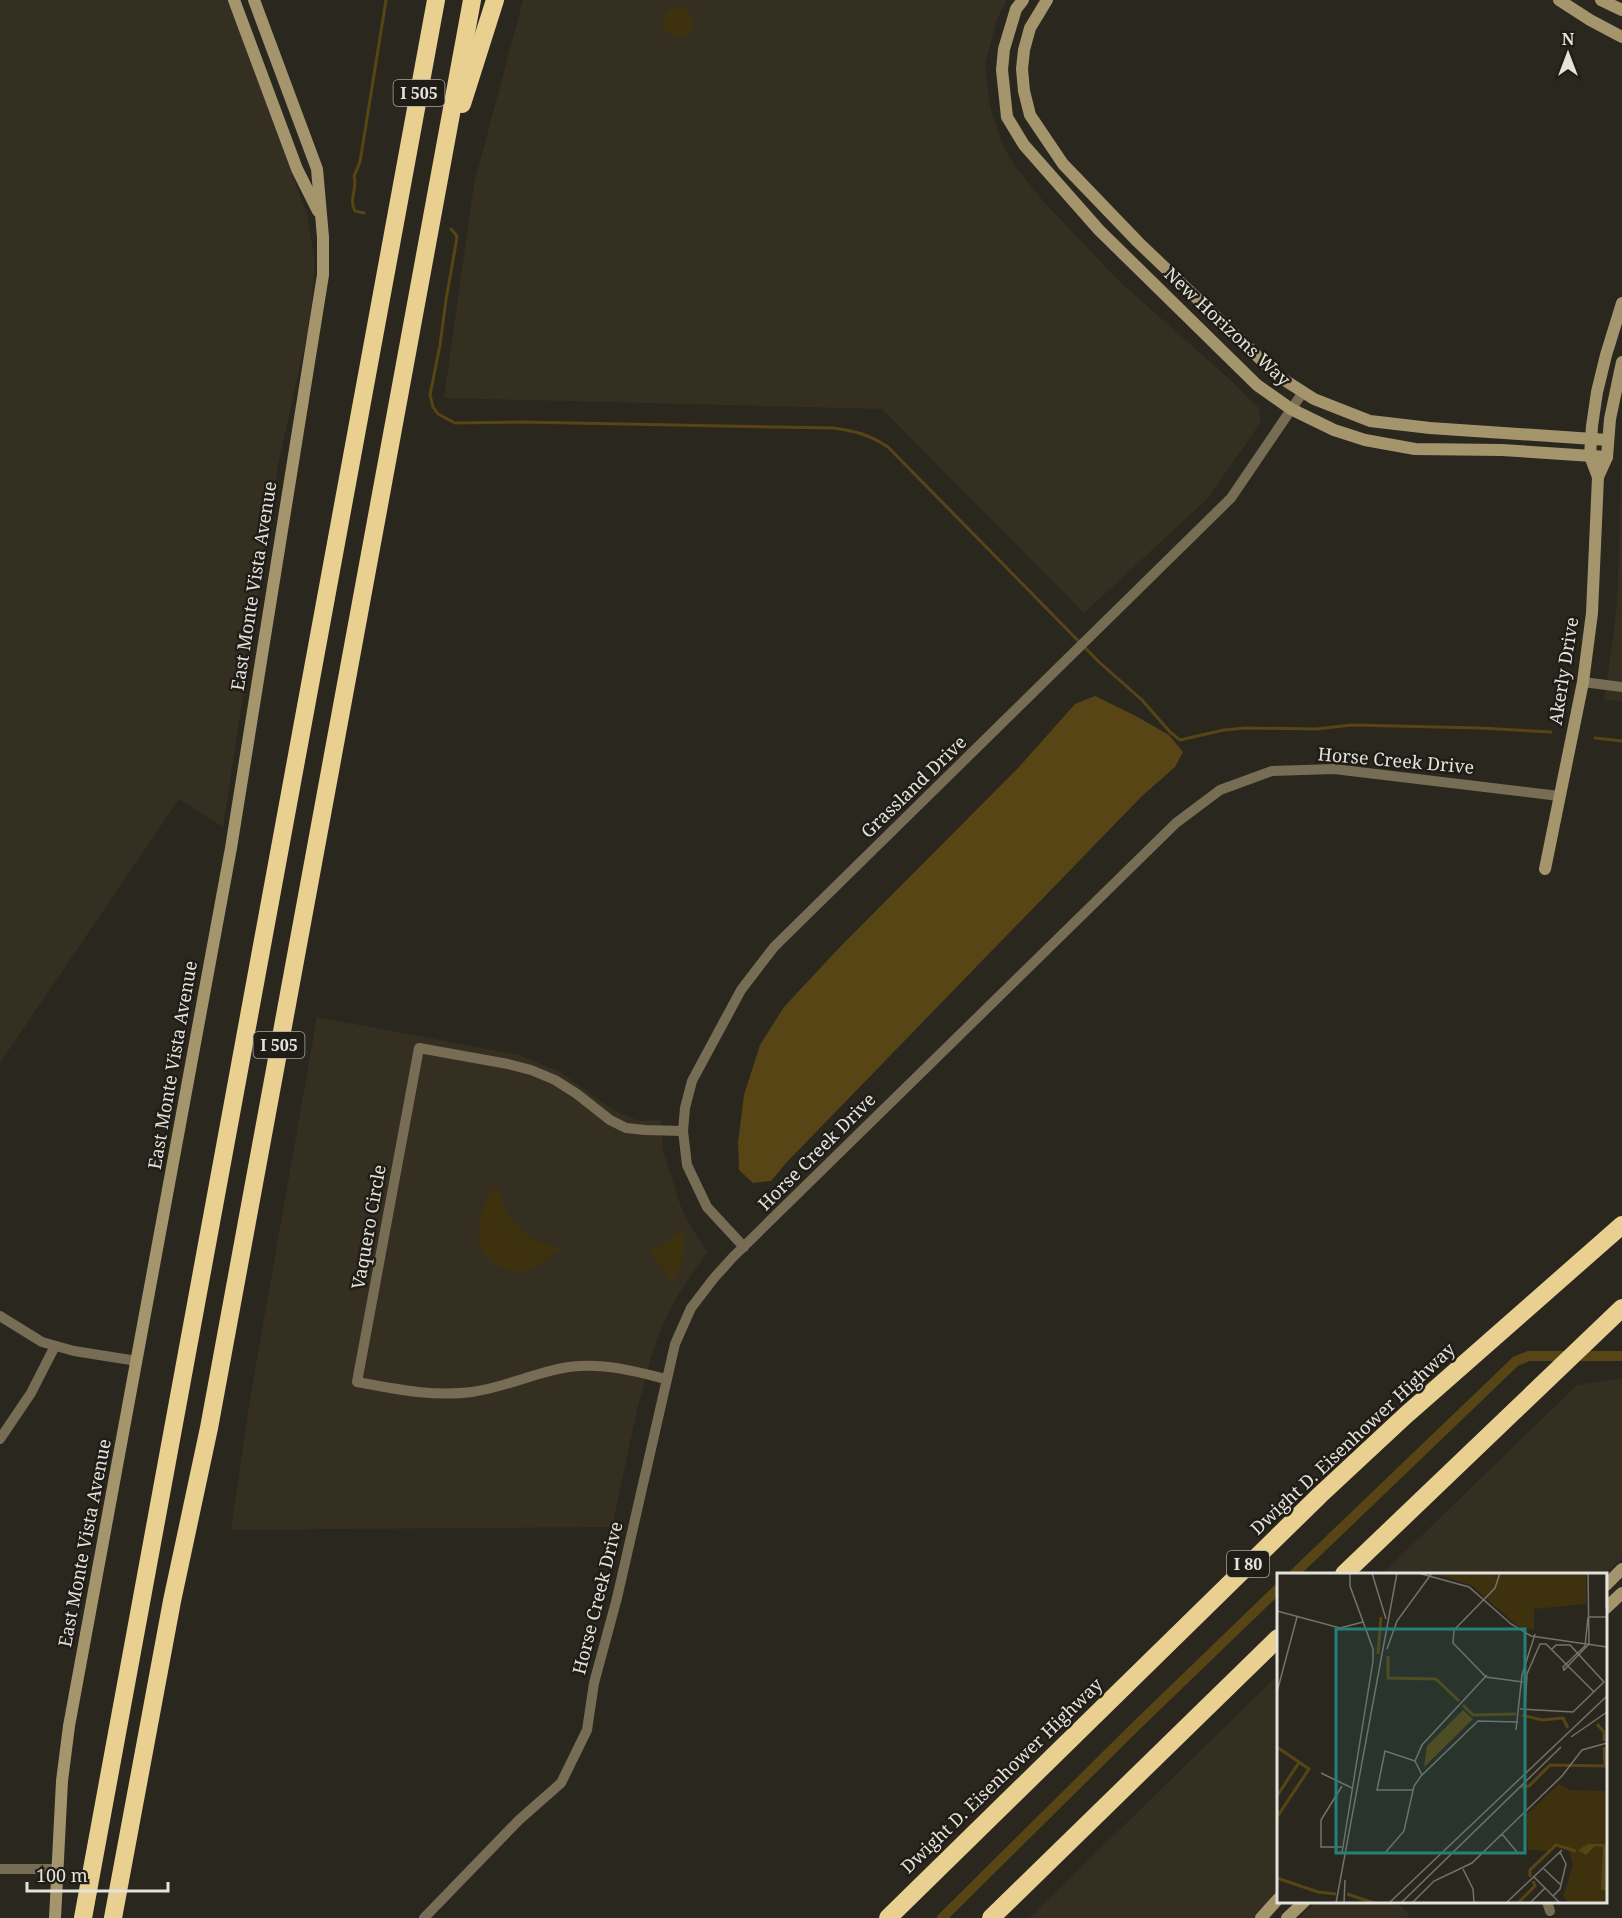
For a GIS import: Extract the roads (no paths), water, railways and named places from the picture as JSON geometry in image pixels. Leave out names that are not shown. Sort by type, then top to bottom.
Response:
[{"type":"highway","points":[[402,187],[424,0]]},
{"type":"highway","name":"I 505","points":[[83,1918],[436,0]]},
{"type":"highway","name":"I 505","points":[[113,1918],[172,1601],[209,1428],[472,0]]},
{"type":"highway","points":[[440,171],[495,0]]},
{"type":"highway","name":"Dwight D. Eisenhower Highway","points":[[888,1918],[1328,1487],[1406,1415],[1622,1225]]},
{"type":"highway","points":[[1346,1573],[1622,1308]]},
{"type":"highway","points":[[991,1918],[1277,1639]]},
{"type":"street","name":"East Monte Vista Avenue","points":[[234,0],[297,169],[321,218]]},
{"type":"street","name":"East Monte Vista Avenue","points":[[55,1918],[62,1781],[69,1726],[240,792],[323,275],[317,169],[254,0]]},
{"type":"street","name":"New Horizons Way","points":[[1023,0],[1017,9],[1004,49],[1002,70],[1007,117],[1024,145],[1107,239],[1257,385],[1291,409],[1334,430],[1365,440],[1415,449],[1502,450],[1607,457]]},
{"type":"street","name":"New Horizons Way","points":[[1047,0],[1030,28],[1024,50],[1022,69],[1024,91],[1030,115],[1063,164],[1138,242],[1278,376],[1314,399],[1370,421],[1430,428],[1608,440]]},
{"type":"street","points":[[1559,0],[1622,37]]},
{"type":"street","points":[[1601,0],[1622,10]]},
{"type":"street","name":"Akerly Drive","points":[[1598,477],[1590,456],[1597,392],[1622,303]]},
{"type":"street","name":"Akerly Drive","points":[[1545,869],[1583,682],[1592,613],[1598,477],[1607,457],[1615,393],[1622,362]]},
{"type":"street","name":"Grassland Drive","points":[[744,1247],[707,1208],[687,1165],[683,1131],[685,1108],[692,1081],[741,990],[774,947],[1231,498],[1303,392]]},
{"type":"street","points":[[1583,682],[1622,687]]},
{"type":"street","name":"Horse Creek Drive","points":[[424,1918],[519,1820],[561,1783],[587,1730],[594,1683],[617,1598],[675,1344],[691,1308],[714,1278],[744,1247],[1176,823],[1221,790],[1272,771],[1334,769],[1559,796]]},
{"type":"street","name":"Vaquero Circle","points":[[666,1379],[622,1368],[585,1366],[563,1368],[502,1386],[472,1392],[444,1394],[414,1392],[357,1382],[419,1048],[531,1070],[555,1080],[610,1120],[626,1128],[683,1131]]},
{"type":"street","points":[[0,1316],[42,1342],[74,1351],[137,1361]]},
{"type":"street","points":[[0,1439],[31,1393],[55,1346]]},
{"type":"street","points":[[1607,1583],[1622,1569]]},
{"type":"street","points":[[1607,1606],[1622,1593]]},
{"type":"street","points":[[0,1869],[59,1869]]},
{"type":"street","points":[[1261,1918],[1277,1900]]},
{"type":"street","points":[[1287,1918],[1303,1903]]},
{"type":"waterway","points":[[364,213],[355,211],[353,207],[354,176],[360,162],[386,0]]},
{"type":"waterway","points":[[451,229],[457,236],[430,395],[433,407],[438,414],[455,423],[521,422],[833,428],[868,436],[888,447],[1099,662],[1142,700],[1180,740],[1224,730],[1245,728],[1316,729],[1352,725],[1551,732]]},
{"type":"waterway","points":[[1595,738],[1622,741]]},
{"type":"waterway","points":[[1295,1573],[1516,1361],[1529,1356],[1622,1356]]},
{"type":"waterway","points":[[942,1918],[1277,1590]]}]
